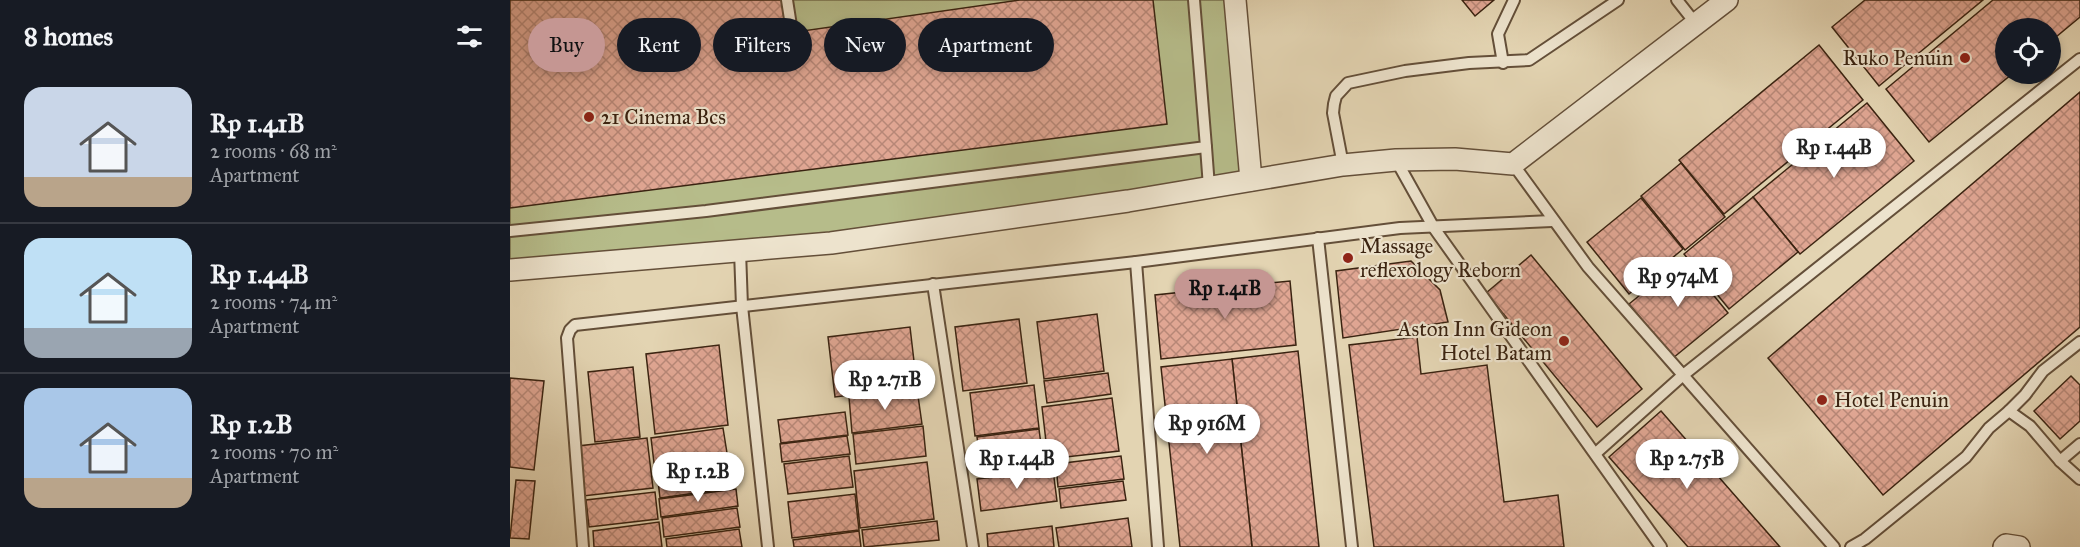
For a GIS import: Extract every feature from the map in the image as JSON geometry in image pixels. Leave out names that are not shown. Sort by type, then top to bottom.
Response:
[{"type":"street","points":[[1235,0],[1251,180]]},
{"type":"street","points":[[510,270],[831,243],[1128,201],[1343,165],[1396,160],[1455,159],[1513,164],[1727,0]]},
{"type":"street","points":[[2004,547],[2006,545],[2019,547]]},
{"type":"lane","points":[[787,0],[790,18]]},
{"type":"lane","points":[[1194,0],[1209,187]]},
{"type":"lane","points":[[1503,63],[1498,34],[1514,0]]},
{"type":"lane","points":[[1343,165],[1333,113],[1336,96],[1348,83],[1405,71],[1469,63],[1528,60],[1618,0]]},
{"type":"lane","points":[[1677,0],[1696,24]]},
{"type":"lane","points":[[1596,453],[1683,376],[2080,60]]},
{"type":"lane","points":[[510,231],[706,211],[1206,147]]},
{"type":"lane","points":[[1396,160],[1434,228],[1661,547]]},
{"type":"lane","points":[[1513,164],[1588,267],[1834,547]]},
{"type":"lane","points":[[583,547],[567,338],[575,325],[1136,262],[1400,228],[1552,220]]},
{"type":"lane","points":[[1318,238],[1352,547]]},
{"type":"lane","points":[[740,251],[742,306],[768,547]]},
{"type":"lane","points":[[1136,262],[1158,547]]},
{"type":"lane","points":[[933,284],[973,547]]},
{"type":"lane","points":[[1851,547],[1865,539],[1966,458],[1989,428],[2025,395],[2043,371],[2080,342]]},
{"type":"lane","points":[[2009,411],[2030,426],[2060,461],[2080,479]]},
{"type":"lane","points":[[2060,461],[2080,444]]},
{"type":"green space","points":[[510,0],[1229,0],[1242,181],[825,239],[510,268]]},
{"type":"building","points":[[510,0],[784,0],[787,18],[713,18],[713,72],[812,72],[812,30],[824,28],[824,72],[906,72],[906,18],[894,18],[1020,0],[1153,0],[1167,124],[510,208]]},
{"type":"building","points":[[1462,0],[1494,0],[1475,16]]},
{"type":"building","points":[[1865,0],[1983,0],[1879,86],[1832,27]]},
{"type":"building","name":"Ruko Penuin","points":[[1993,0],[2080,0],[2080,17],[2061,33],[2061,18],[1995,18],[1995,84],[2000,84],[1929,142],[1886,89]]},
{"type":"building","points":[[1819,45],[1863,100],[1724,214],[1679,160]]},
{"type":"building","points":[[2080,92],[2080,327],[1883,495],[1768,358]]},
{"type":"building","points":[[1867,103],[1914,161],[1800,254],[1753,197]]},
{"type":"building","points":[[1681,163],[1725,217],[1685,250],[1641,196]]},
{"type":"building","points":[[1753,197],[1798,252],[1729,309],[1684,254]]},
{"type":"building","points":[[1641,198],[1683,249],[1629,294],[1587,242]]},
{"type":"building","name":"Aston Inn Gideon Hotel Batam","points":[[1531,255],[1642,389],[1597,427],[1486,293]]},
{"type":"building","points":[[1684,259],[1728,313],[1673,358],[1629,304]]},
{"type":"building","points":[[1411,261],[1440,290],[1448,322],[1343,338],[1336,271]]},
{"type":"building","points":[[1290,281],[1296,345],[1161,359],[1155,295]]},
{"type":"building","points":[[1097,314],[1104,371],[1044,379],[1037,322]]},
{"type":"building","points":[[1019,319],[1027,383],[963,391],[955,327]]},
{"type":"building","points":[[910,327],[917,387],[835,397],[828,337]]},
{"type":"building","points":[[1417,337],[1421,374],[1487,365],[1504,502],[1558,495],[1564,547],[1374,547],[1349,345]]},
{"type":"building","points":[[719,345],[728,425],[655,434],[646,354]]},
{"type":"building","points":[[1298,351],[1319,547],[1252,547],[1232,359]]},
{"type":"building","points":[[1232,359],[1252,547],[1180,547],[1161,367]]},
{"type":"building","points":[[633,367],[640,437],[595,442],[588,372]]},
{"type":"building","points":[[1108,373],[1111,394],[1047,403],[1044,381]]},
{"type":"building","points":[[2071,376],[2080,385],[2080,421],[2060,439],[2034,411]]},
{"type":"building","points":[[510,378],[544,381],[534,470],[510,467]]},
{"type":"building","points":[[1034,385],[1039,428],[975,436],[970,393]]},
{"type":"building","points":[[917,389],[922,424],[852,433],[849,397]]},
{"type":"building","points":[[1112,398],[1119,451],[1048,459],[1042,407]]},
{"type":"building","points":[[1661,411],[1780,547],[1688,547],[1609,457]]},
{"type":"building","points":[[845,412],[848,435],[781,443],[778,420]]},
{"type":"building","points":[[923,426],[926,456],[856,464],[853,434]]},
{"type":"building","points":[[723,428],[727,453],[654,463],[651,438]]},
{"type":"building","points":[[1039,429],[1044,468],[982,476],[977,437]]},
{"type":"building","points":[[847,436],[850,454],[782,462],[780,444]]},
{"type":"building","points":[[647,438],[653,488],[583,496],[578,446]]},
{"type":"building","points":[[728,454],[732,488],[660,498],[656,464]]},
{"type":"building","points":[[849,456],[853,487],[788,494],[784,464]]},
{"type":"building","points":[[1121,456],[1124,479],[1058,487],[1056,464]]},
{"type":"building","points":[[927,462],[934,519],[860,528],[854,471]]},
{"type":"building","points":[[1053,470],[1057,501],[981,511],[977,479]]},
{"type":"building","points":[[516,480],[535,481],[529,539],[510,538]]},
{"type":"building","points":[[1123,481],[1126,500],[1061,508],[1059,489]]},
{"type":"building","points":[[736,489],[738,506],[661,517],[659,499]]},
{"type":"building","points":[[655,492],[658,519],[589,527],[586,500]]},
{"type":"building","points":[[855,494],[859,530],[792,538],[788,502]]},
{"type":"building","points":[[737,508],[740,527],[664,537],[662,518]]},
{"type":"building","points":[[1128,518],[1132,547],[1059,547],[1056,528]]},
{"type":"building","points":[[937,521],[939,540],[864,547],[862,530]]},
{"type":"building","points":[[659,522],[662,547],[594,547],[593,531]]},
{"type":"building","points":[[1052,526],[1054,547],[988,547],[987,534]]},
{"type":"building","points":[[739,529],[742,547],[667,547],[666,539]]},
{"type":"building","points":[[859,531],[861,547],[794,547],[793,540]]},
{"type":"place","name":"Ruko Penuin","points":[[1965,58]]},
{"type":"place","name":"21 Cinema Bcs","points":[[589,117]]},
{"type":"place","name":"Massage reflexology Reborn","points":[[1348,258]]},
{"type":"place","name":"Aston Inn Gideon Hotel Batam","points":[[1564,341]]},
{"type":"place","name":"Hotel Penuin","points":[[1822,400]]}]
